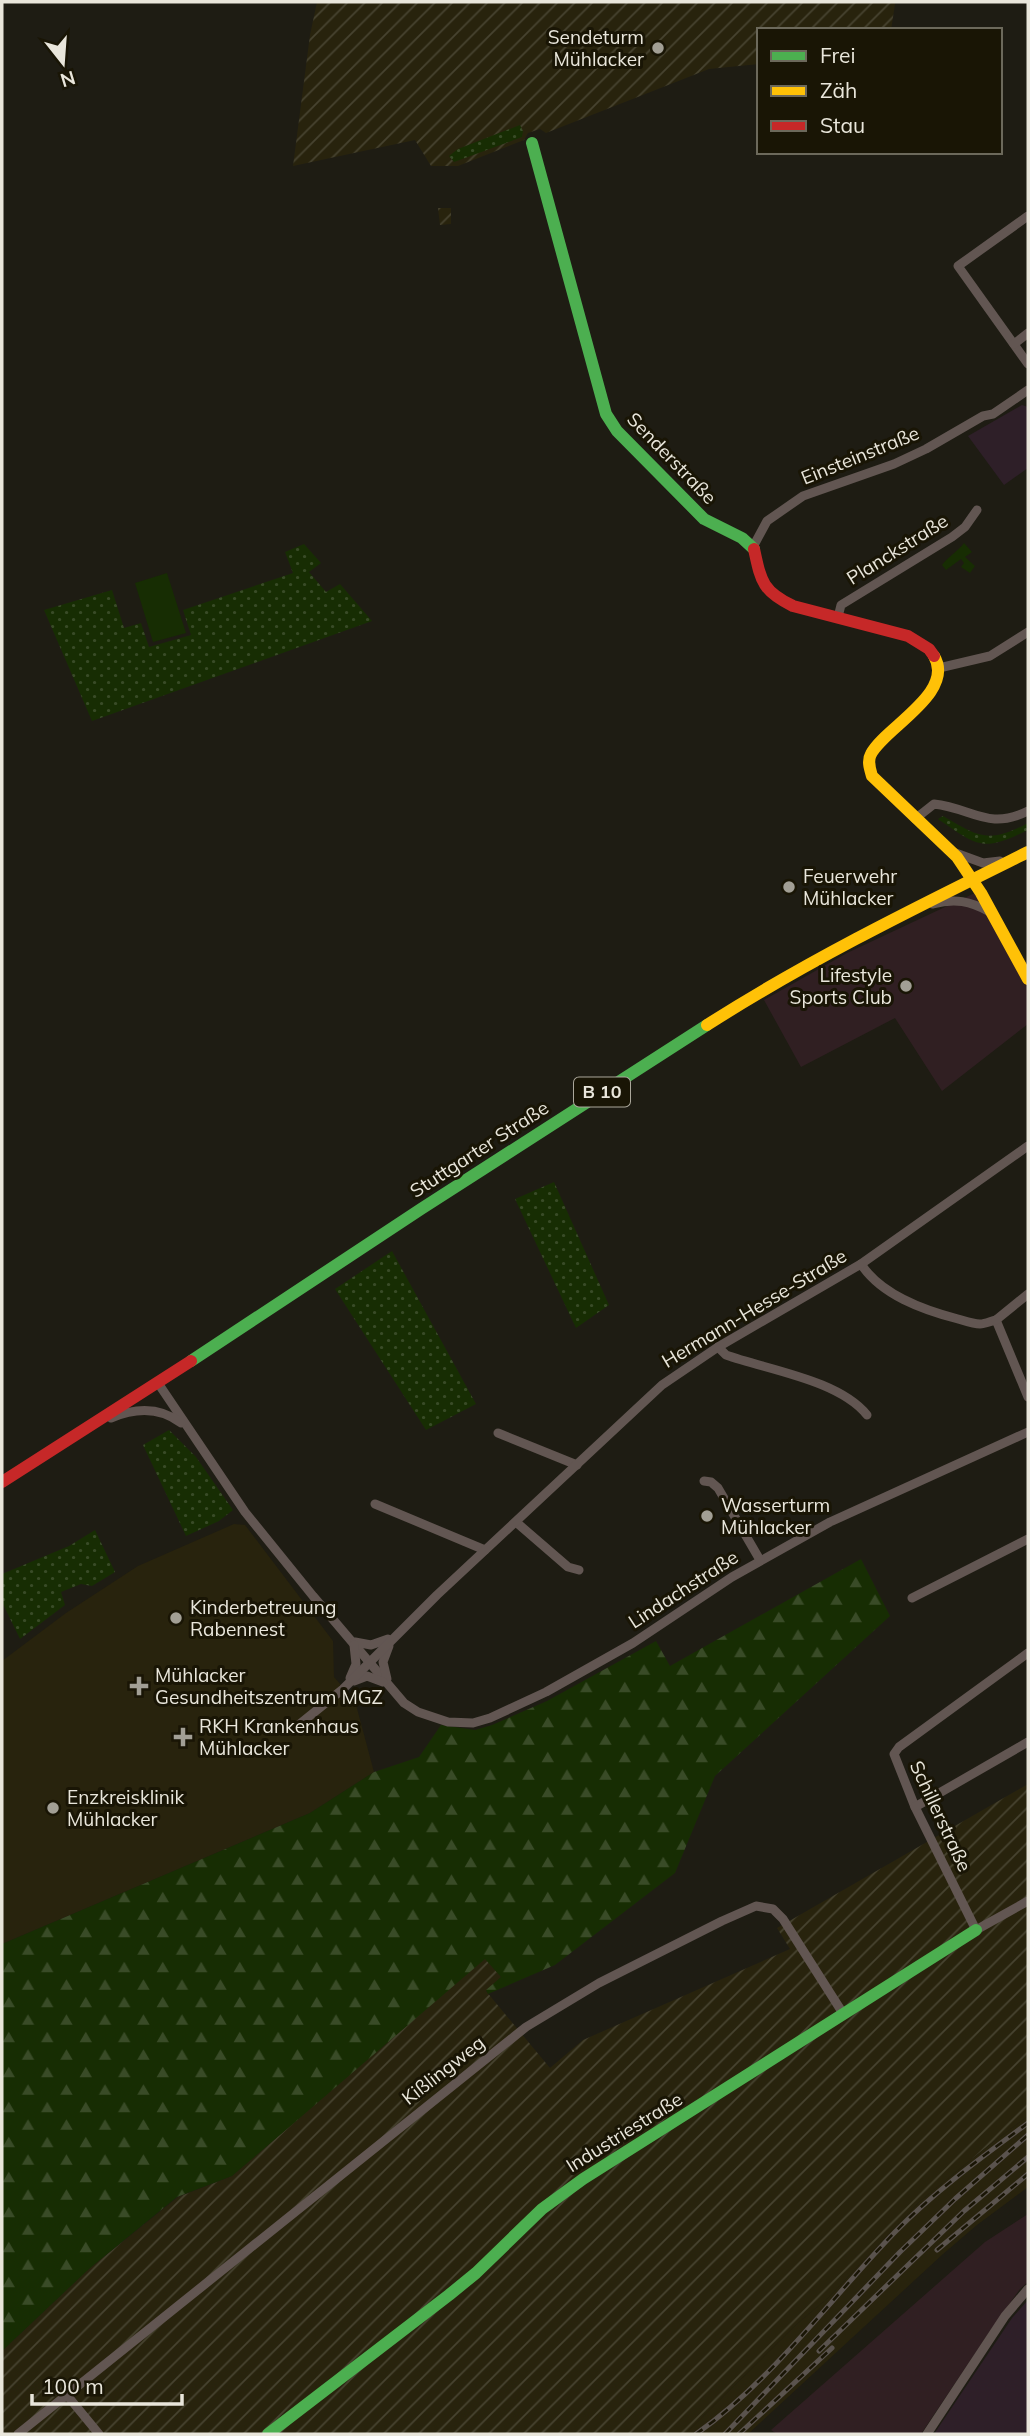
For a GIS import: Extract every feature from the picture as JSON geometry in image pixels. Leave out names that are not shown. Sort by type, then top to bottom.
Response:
[{"type":"street","name":"Senderstraße","points":[[532,143],[606,414],[617,431],[704,519],[715,528],[743,539],[753,547]]},
{"type":"street","points":[[1028,216],[958,267],[1028,364]]},
{"type":"street","points":[[1014,344],[1028,333]]},
{"type":"street","name":"Einsteinstraße","points":[[753,547],[767,521],[803,496],[864,476],[926,449],[983,416],[993,414],[1028,390]]},
{"type":"street","name":"Planckstraße","points":[[838,617],[841,605],[952,537],[965,527],[977,510]]},
{"type":"street","points":[[753,547],[758,575],[770,593],[793,606],[917,639],[931,649],[938,661],[939,675],[931,692],[877,747],[869,760],[873,776],[951,852],[973,880],[1028,979]]},
{"type":"street","points":[[939,668],[990,656],[1028,632]]},
{"type":"street","points":[[915,819],[934,804],[952,806],[975,817],[997,820],[1028,811]]},
{"type":"street","points":[[951,852],[983,863],[1025,853]]},
{"type":"street","name":"Stuttgarter Straße","points":[[2,1482],[728,1010],[803,966],[1025,853]]},
{"type":"street","points":[[911,910],[958,900],[972,902],[990,912]]},
{"type":"street","name":"Hermann-Hesse-Straße","points":[[296,1727],[343,1689],[485,1550],[663,1385],[718,1347],[861,1264],[1028,1146]]},
{"type":"street","points":[[861,1264],[869,1276],[892,1293],[939,1314],[979,1324],[996,1320],[1028,1294]]},
{"type":"street","points":[[996,1320],[1028,1397]]},
{"type":"street","points":[[718,1347],[726,1355],[837,1392],[855,1402],[867,1415]]},
{"type":"street","points":[[158,1383],[245,1512],[369,1661]]},
{"type":"street","points":[[84,1430],[118,1415],[149,1410],[171,1415],[188,1428]]},
{"type":"street","name":"Lindachstraße","points":[[369,1661],[404,1703],[418,1712],[448,1723],[473,1723],[546,1692],[633,1643],[760,1560],[847,1513],[1028,1432]]},
{"type":"street","points":[[498,1433],[577,1465]]},
{"type":"street","points":[[704,1481],[711,1482],[718,1488],[760,1560]]},
{"type":"street","points":[[375,1504],[485,1550]]},
{"type":"street","points":[[516,1522],[568,1567],[579,1570]]},
{"type":"street","points":[[912,1598],[1028,1539]]},
{"type":"street","points":[[393,1689],[386,1678],[383,1662],[391,1643],[401,1630]]},
{"type":"street","name":"Hermann-Hesse-Straße","points":[[350,1639],[371,1645],[401,1630]]},
{"type":"street","name":"Hermann-Hesse-Straße","points":[[343,1689],[356,1664],[356,1655],[350,1639]]},
{"type":"street","name":"Schillerstraße","points":[[976,1930],[915,1807],[895,1750],[1028,1653]]},
{"type":"street","points":[[343,1689],[357,1679],[367,1676],[375,1677],[393,1689]]},
{"type":"street","points":[[915,1807],[1028,1742]]},
{"type":"street","name":"Industriestraße","points":[[268,2434],[449,2295],[476,2273],[542,2209],[583,2179],[976,1930],[1028,1901]]},
{"type":"street","name":"Kißlingweg","points":[[18,2434],[526,2027],[599,1983],[756,1906],[773,1909],[783,1919],[844,2015]]},
{"type":"street","points":[[927,2434],[1005,2316],[1028,2289]]},
{"type":"street","points":[[66,2394],[99,2434]]},
{"type":"shaded area","points":[[317,2],[895,2],[891,28],[757,28],[757,64],[709,69],[546,133],[540,129],[528,133],[524,140],[458,166],[431,166],[415,140],[293,166],[310,35]]},
{"type":"shaded area","points":[[438,208],[451,208],[451,224],[440,225]]},
{"type":"shaded area","points":[[1022,405],[1028,407],[1028,468],[1004,485],[968,436]]},
{"type":"shaded area","points":[[977,892],[1028,981],[1028,1024],[942,1091],[895,1018],[801,1067],[764,1000],[847,953]]},
{"type":"shaded area","name":"RKH Krankenhaus Mühlacker","points":[[234,1524],[245,1525],[333,1641],[334,1677],[355,1701],[374,1772],[310,1813],[2,1944],[2,1661],[66,1613],[138,1566]]},
{"type":"shaded area","points":[[1028,1784],[1028,2116],[919,2202],[828,2298],[798,2323],[685,2434],[2,2434],[2,2351],[90,2268],[178,2197],[232,2176],[485,1958],[501,1977],[486,1991],[550,2068],[583,2040],[790,1949],[777,1928]]},
{"type":"shaded area","points":[[1028,2116],[1028,2187],[943,2254],[748,2434],[685,2434],[798,2323],[828,2298],[919,2202]]},
{"type":"shaded area","points":[[1028,2214],[1028,2282],[990,2331],[921,2434],[777,2434],[771,2430],[985,2242]]},
{"type":"shaded area","points":[[1028,2300],[1028,2434],[934,2434],[1012,2318]]},
{"type":"green space","points":[[520,125],[522,137],[454,162],[449,156],[458,149]]},
{"type":"green space","points":[[964,543],[972,552],[965,557],[975,566],[970,573],[961,567],[964,563],[961,559],[946,570],[942,565]]},
{"type":"green space","points":[[304,544],[321,563],[309,572],[326,592],[340,584],[372,621],[92,721],[44,610],[112,590],[124,628],[141,623],[149,647],[191,635],[183,610],[293,573],[285,552]]},
{"type":"green space","points":[[167,573],[186,633],[153,642],[135,583]]},
{"type":"green space","points":[[943,816],[966,829],[984,835],[1003,834],[1028,823],[1028,830],[1000,842],[981,843],[963,836],[938,819]]},
{"type":"green space","points":[[554,1182],[609,1305],[576,1328],[515,1199]]},
{"type":"green space","points":[[392,1251],[476,1404],[426,1430],[335,1289]]},
{"type":"green space","points":[[169,1430],[196,1457],[233,1510],[219,1521],[186,1536],[143,1445]]},
{"type":"green space","points":[[95,1530],[115,1572],[92,1586],[81,1584],[61,1592],[65,1605],[20,1639],[2,1602],[2,1574],[69,1546]]},
{"type":"green space","points":[[861,1559],[890,1616],[715,1776],[675,1873],[555,1965],[488,1994],[486,1990],[501,1977],[485,1959],[232,2176],[177,2197],[90,2268],[2,2351],[2,1944],[310,1813],[374,1772],[419,1757],[441,1725],[475,1730],[492,1725],[547,1701],[656,1641],[670,1666]]},
{"type":"railway","points":[[696,2434],[750,2390],[895,2232],[926,2202],[1028,2123]]},
{"type":"railway","points":[[725,2434],[900,2252],[1028,2135]]},
{"type":"railway","points":[[819,2351],[964,2211],[1028,2157]]},
{"type":"railway","points":[[937,2250],[1028,2174]]},
{"type":"railway","points":[[739,2434],[832,2348]]},
{"type":"traffic: fast","points":[[532,143],[606,414],[617,431],[704,519],[742,538],[754,549]]},
{"type":"traffic: fast","points":[[191,1361],[707,1025]]},
{"type":"traffic: fast","points":[[268,2434],[449,2295],[476,2273],[542,2209],[583,2179],[976,1930]]},
{"type":"traffic: slow","points":[[934,656],[938,670],[935,683],[916,709],[878,744],[870,757],[871,773],[957,857],[981,893],[1028,979]]},
{"type":"traffic: slow","points":[[707,1025],[825,955],[1028,852]]},
{"type":"traffic: jam","points":[[754,549],[764,584],[783,601],[793,606],[908,636],[929,649],[934,656]]},
{"type":"traffic: jam","points":[[2,1482],[191,1361]]},
{"type":"place","name":"Sendeturm Mühlacker","points":[[658,48]]},
{"type":"place","name":"Feuerwehr Mühlacker","points":[[789,887]]},
{"type":"place","name":"Lifestyle Sports Club","points":[[906,986]]},
{"type":"place","name":"Wasserturm Mühlacker","points":[[707,1516]]},
{"type":"place","name":"Kinderbetreuung Rabennest","points":[[176,1618]]},
{"type":"place","name":"Mühlacker Gesundheitszentrum MGZ","points":[[139,1686]]},
{"type":"place","name":"RKH Krankenhaus Mühlacker","points":[[183,1737]]},
{"type":"place","name":"Enzkreisklinik Mühlacker","points":[[53,1808]]}]
